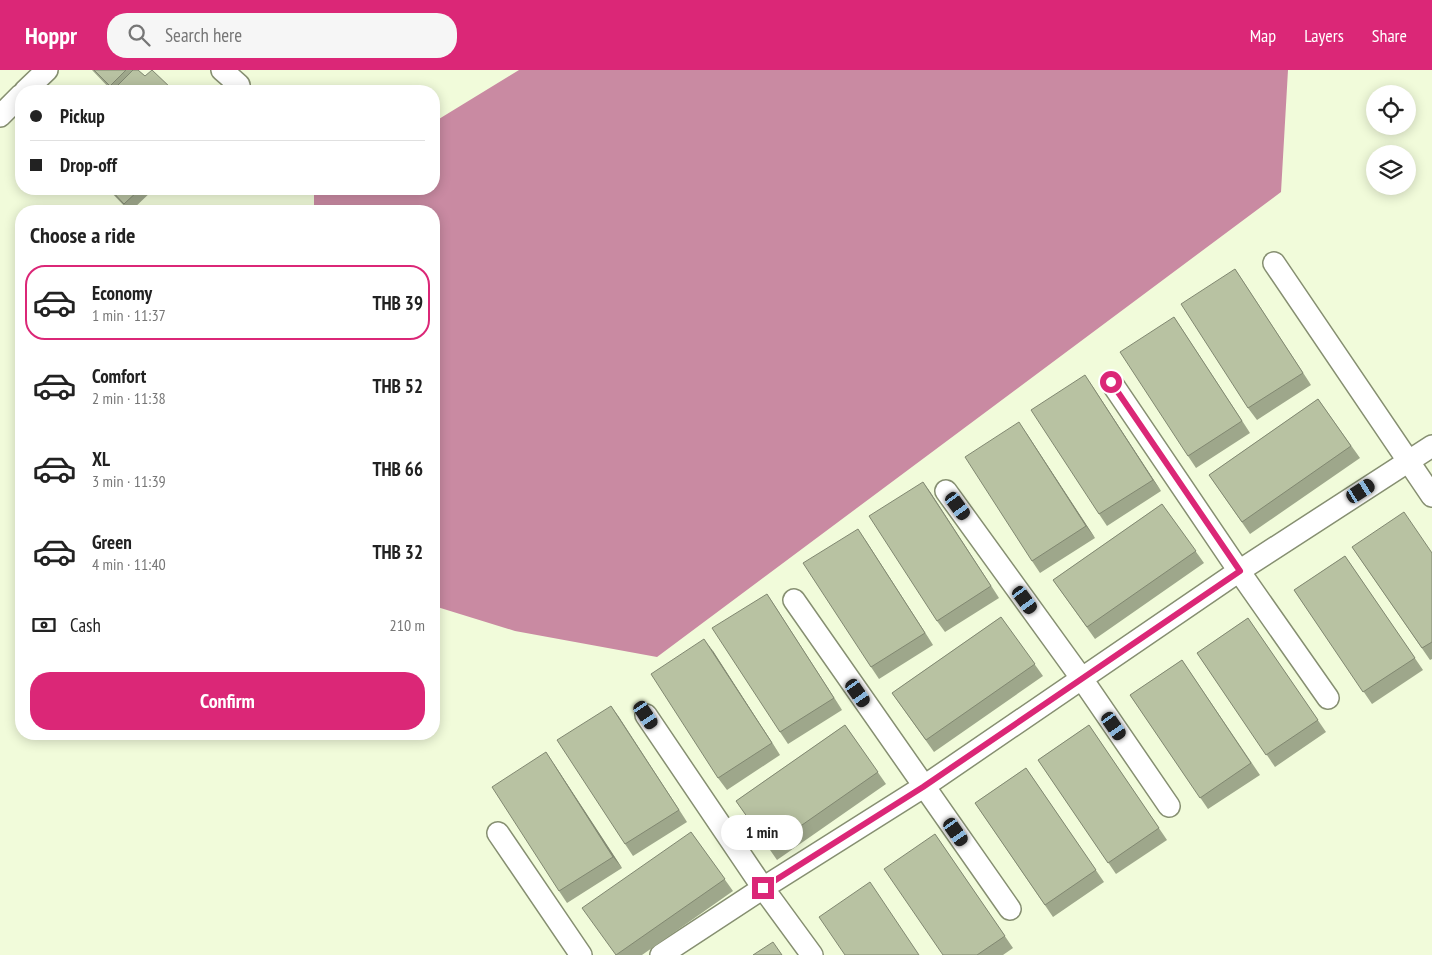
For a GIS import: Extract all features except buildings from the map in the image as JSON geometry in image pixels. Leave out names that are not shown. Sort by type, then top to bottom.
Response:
[{"type":"street","points":[[31,85],[46,70]]},
{"type":"street","points":[[222,70],[239,85]]},
{"type":"street","points":[[1274,264],[1432,496]]},
{"type":"street","points":[[1111,382],[1328,698]]},
{"type":"street","points":[[661,955],[923,787],[1240,571],[1432,446]]},
{"type":"street","points":[[946,491],[1082,679],[1168,806]]},
{"type":"street","points":[[794,600],[1010,909]]},
{"type":"street","points":[[646,715],[763,888],[812,955]]},
{"type":"street","points":[[498,833],[581,955]]},
{"type":"shaded area","points":[[519,70],[1288,70],[1281,192],[657,657],[515,631],[440,608],[440,205],[314,205],[314,195],[440,195],[440,118]]},
{"type":"route","points":[[763,888],[923,787],[1240,571],[1111,382]]}]
